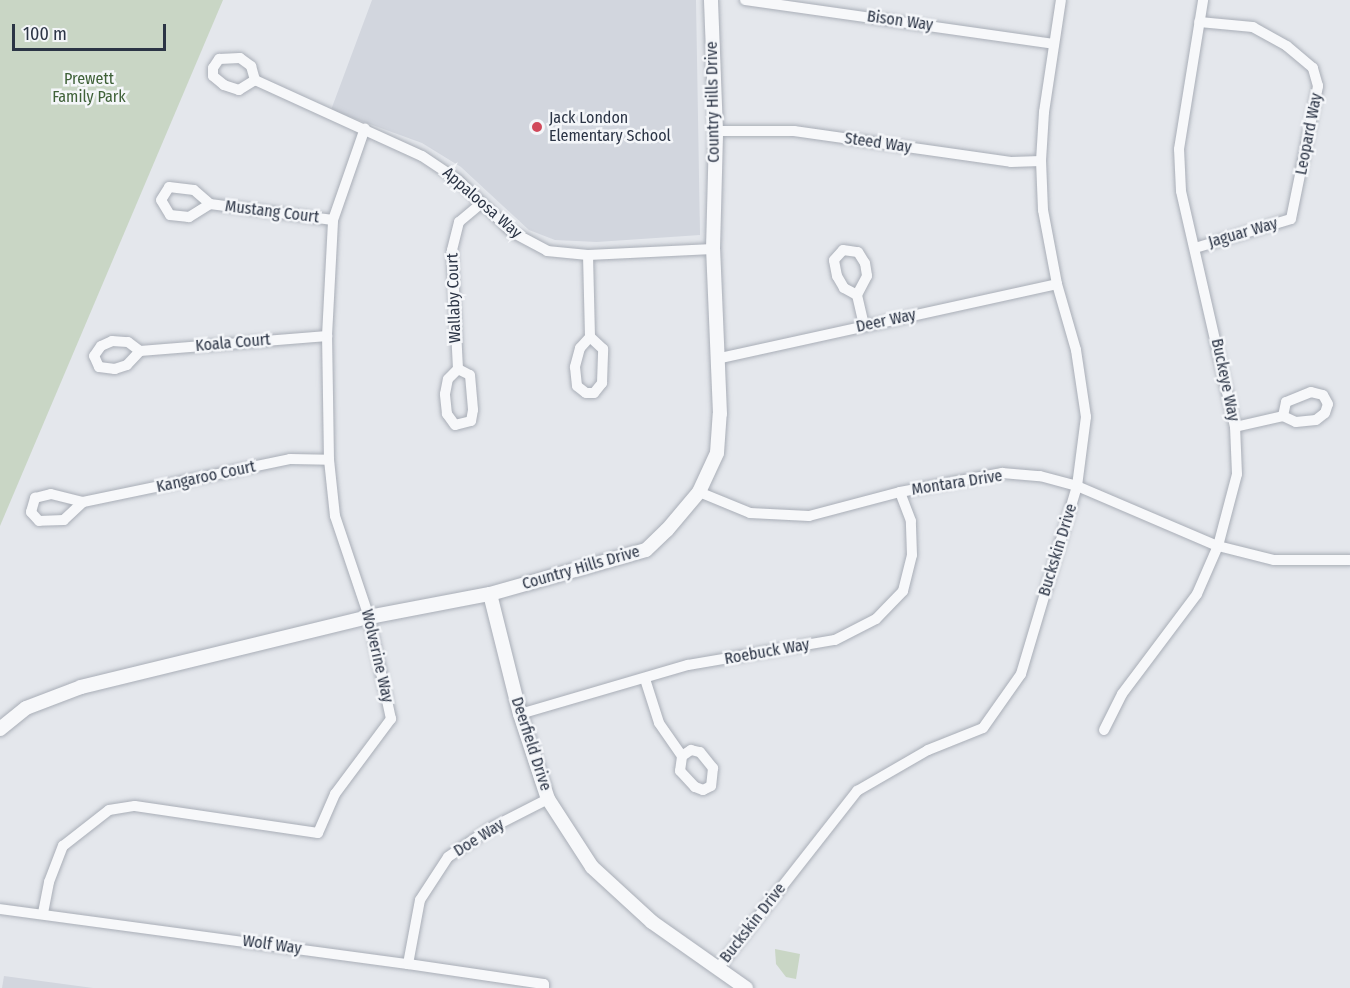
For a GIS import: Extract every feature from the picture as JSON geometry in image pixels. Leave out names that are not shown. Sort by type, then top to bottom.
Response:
[{"type":"street","name":"Country Hills Drive","points":[[0,729],[26,708],[81,687],[369,617],[490,594],[646,550],[699,492],[717,453],[720,414],[713,249],[716,131],[711,0]]},
{"type":"street","name":"Bison Way","points":[[745,0],[1054,44]]},
{"type":"street","name":"Buckskin Drive","points":[[719,967],[857,791],[928,750],[982,728],[1020,674],[1077,486],[1086,417],[1076,350],[1057,284],[1043,210],[1041,161],[1061,0]]},
{"type":"street","name":"Buckeye Way","points":[[1104,730],[1122,694],[1197,594],[1218,546],[1238,474],[1235,428],[1181,191],[1179,148],[1203,0]]},
{"type":"street","name":"Leopard Way","points":[[1199,22],[1253,27],[1287,46],[1313,68],[1318,86],[1291,219]]},
{"type":"street","name":"Appaloosa Way","points":[[255,80],[365,128],[440,167],[530,244],[547,251],[588,255],[713,249]]},
{"type":"street","name":"Wolverine Way","points":[[43,913],[49,882],[63,846],[109,810],[135,806],[318,833],[335,794],[391,719],[369,617],[335,516],[329,460],[327,336],[333,220],[365,128]]},
{"type":"street","name":"Steed Way","points":[[716,131],[794,131],[1011,162],[1041,161]]},
{"type":"street","name":"Wallaby Court","points":[[458,369],[470,375],[473,410],[471,421],[455,425],[447,414],[445,394],[448,380],[458,369],[453,236],[459,222],[482,203]]},
{"type":"street","name":"Mustang Court","points":[[210,204],[333,220]]},
{"type":"street","name":"Jaguar Way","points":[[1195,248],[1291,219]]},
{"type":"street","points":[[588,255],[590,337],[603,350],[602,383],[594,393],[586,393],[577,386],[575,367],[580,348],[590,337]]},
{"type":"street","name":"Deer Way","points":[[716,359],[1057,284]]},
{"type":"street","points":[[857,295],[864,325]]},
{"type":"street","name":"Koala Court","points":[[140,351],[327,336]]},
{"type":"street","points":[[1235,428],[1283,416]]},
{"type":"street","name":"Kangaroo Court","points":[[83,502],[290,459],[329,460]]},
{"type":"street","name":"Montara Drive","points":[[699,492],[750,513],[809,516],[900,492],[1002,473],[1040,476],[1077,486],[1218,546],[1274,560],[1350,560]]},
{"type":"street","name":"Roebuck Way","points":[[520,714],[688,665],[835,640],[876,619],[903,591],[912,555],[911,521],[900,492]]},
{"type":"street","name":"Deerfield Drive","points":[[490,594],[520,714],[548,799],[592,867],[652,922],[746,988]]},
{"type":"street","points":[[645,679],[659,723],[682,756]]},
{"type":"street","name":"Doe Way","points":[[408,963],[420,900],[448,857],[489,829],[548,799]]},
{"type":"street","name":"Wolf Way","points":[[0,909],[408,963],[544,986]]},
{"type":"shaded area","name":"Jack London Elementary School","points":[[372,0],[696,0],[700,235],[597,242],[555,240],[529,230],[461,167],[422,143],[331,110]]},
{"type":"shaded area","points":[[4,976],[93,988],[2,988]]},
{"type":"green space","name":"Prewett Family Park","points":[[0,0],[223,0],[0,526]]},
{"type":"green space","points":[[775,949],[800,954],[796,979],[786,977],[776,964]]},
{"type":"place","name":"Jack London Elementary School","points":[[537,127]]}]
